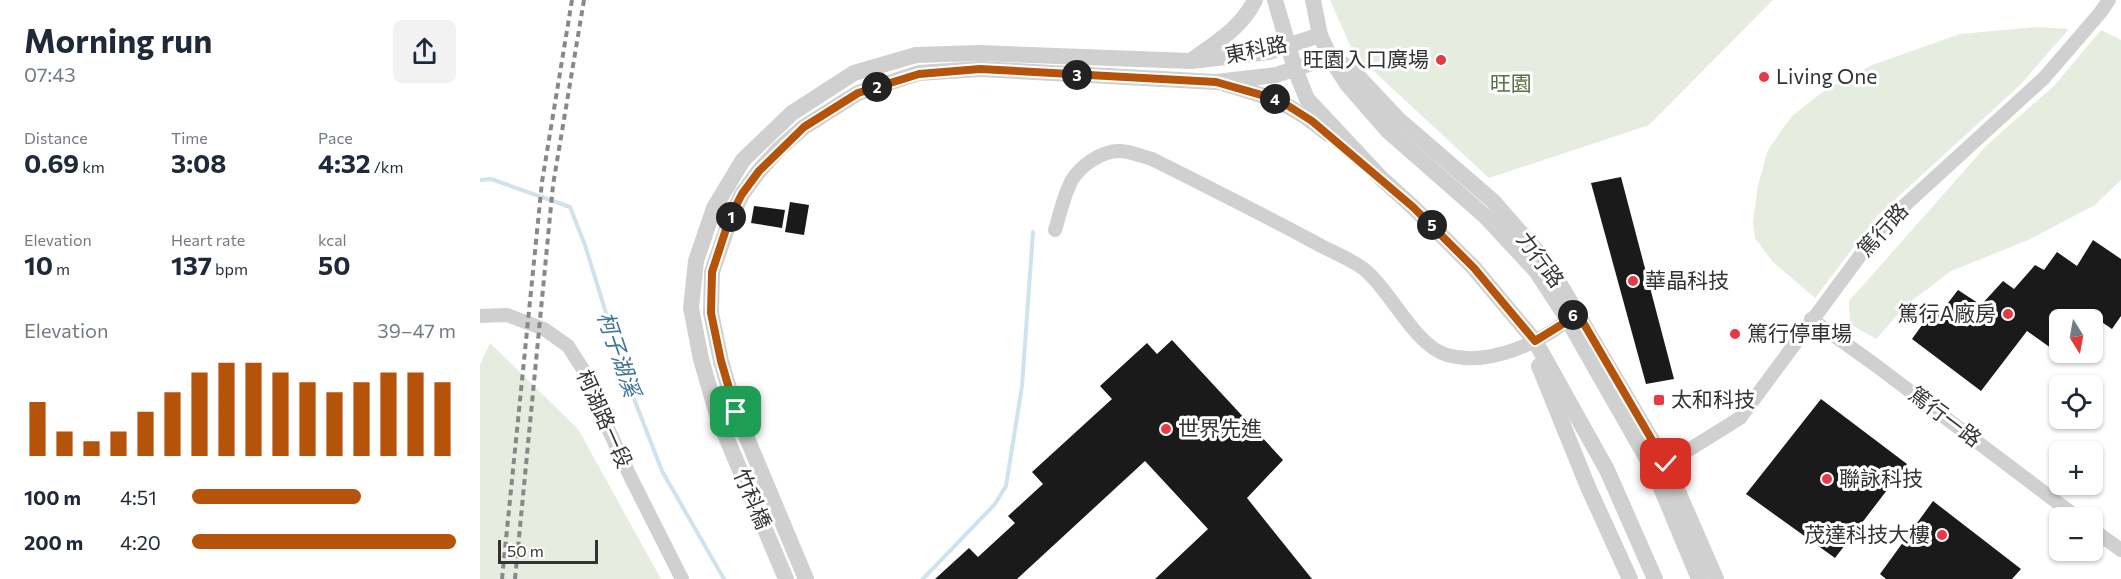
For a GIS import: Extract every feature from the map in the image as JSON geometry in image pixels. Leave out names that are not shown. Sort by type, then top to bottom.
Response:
[{"type":"street","points":[[1191,61],[1229,33],[1249,13],[1255,0]]},
{"type":"street","points":[[1275,0],[1294,69],[1307,99],[1381,178]]},
{"type":"street","name":"力行路","points":[[1313,0],[1320,35],[1330,57],[1347,84],[1388,131],[1486,217],[1573,316],[1666,464],[1716,579]]},
{"type":"street","name":"篤行路","points":[[1666,464],[1740,418],[1882,226],[2044,78],[2109,0]]},
{"type":"street","name":"東科路","points":[[1191,61],[1269,52],[1320,35]]},
{"type":"street","name":"竹科橋","points":[[786,579],[718,418],[701,359],[691,308],[696,261],[714,208],[743,160],[792,113],[854,73],[916,55],[978,53],[1191,61]]},
{"type":"street","name":"東科路","points":[[1216,82],[1276,75],[1330,57]]},
{"type":"street","name":"竹科橋","points":[[806,579],[736,412],[721,361],[711,313],[712,272],[730,217],[742,194],[759,171],[804,127],[858,93],[919,74],[980,69],[1216,82]]},
{"type":"street","points":[[1216,82],[1279,100],[1312,121],[1413,207],[1474,268],[1518,319],[1607,470],[1655,579]]},
{"type":"street","points":[[1055,230],[1073,179],[1095,158],[1108,152],[1131,152],[1152,159],[1277,222],[1365,270],[1428,344],[1443,354],[1466,359],[1531,344],[1573,316]]},
{"type":"street","name":"柯湖路一段","points":[[480,316],[507,315],[544,329],[568,346],[588,377],[630,476],[682,579]]},
{"type":"street","name":"力行路","points":[[1573,316],[1654,471],[1699,579]]},
{"type":"street","name":"篤行一路","points":[[1811,319],[2063,507]]},
{"type":"street","points":[[1531,344],[1588,487],[1630,579]]},
{"type":"street","points":[[2103,537],[2121,550]]},
{"type":"green space","name":"旺園","points":[[1330,0],[1773,0],[1649,125],[1489,178],[1353,52]]},
{"type":"green space","points":[[2037,27],[2069,29],[2020,85],[1877,216],[1815,298],[1772,261],[1755,238],[1753,222],[1758,185],[1768,150],[1792,116],[1824,91],[1872,65],[1960,34]]},
{"type":"green space","points":[[2101,30],[2121,40],[2121,180],[2095,205],[2028,240],[1951,271],[1906,305],[1876,339],[1850,324],[1849,301],[1988,144],[2054,86]]},
{"type":"green space","points":[[490,343],[578,429],[661,579],[480,579],[480,365]]},
{"type":"building","name":"華晶科技","points":[[1621,177],[1674,379],[1646,384],[1591,183]]},
{"type":"building","points":[[790,202],[809,205],[804,235],[785,232]]},
{"type":"building","points":[[754,206],[785,210],[782,228],[751,223]]},
{"type":"building","name":"篤行A廠房","points":[[2093,240],[2121,259],[2121,316],[2112,329],[2103,323],[2103,309],[2049,309],[2049,347],[2027,331],[1981,391],[1912,339],[1935,307],[1941,312],[1958,290],[1981,305],[2003,281],[2014,289],[2035,265],[2044,270],[2057,252],[2077,266]]},
{"type":"building","name":"世界先進","points":[[1172,340],[1283,460],[1247,498],[1312,579],[1155,579],[1208,529],[1145,461],[1017,579],[935,579],[969,548],[978,557],[1015,523],[1008,516],[1043,484],[1032,472],[1112,399],[1100,386],[1147,343],[1157,354]]},
{"type":"building","name":"聯詠科技","points":[[1821,399],[1907,464],[1835,558],[1746,494]]},
{"type":"building","name":"茂達科技大樓","points":[[1933,501],[2021,569],[2012,579],[1886,579],[1880,574]]},
{"type":"waterway","name":"柯子湖溪","points":[[480,180],[491,179],[570,207],[585,245],[626,378],[662,471],[724,579]]},
{"type":"waterway","points":[[923,579],[995,504],[1006,486],[1022,386],[1033,232]]},
{"type":"railway","points":[[502,579],[542,182],[572,0]]},
{"type":"railway","points":[[515,579],[553,185],[584,0]]},
{"type":"place","name":"旺園入口廣場","points":[[1441,60]]},
{"type":"place","name":"Living One","points":[[1764,77]]},
{"type":"place","name":"華晶科技","points":[[1633,281]]},
{"type":"place","name":"篤行A廠房","points":[[2008,314]]},
{"type":"place","name":"篤行停車場","points":[[1735,334]]},
{"type":"place","name":"太和科技","points":[[1659,400]]},
{"type":"place","name":"世界先進","points":[[1166,429]]},
{"type":"place","name":"聯詠科技","points":[[1827,479]]},
{"type":"place","name":"茂達科技大樓","points":[[1942,535]]},
{"type":"route","points":[[736,412],[721,361],[711,313],[712,272],[730,217],[742,194],[779,149],[804,127],[858,93],[919,74],[980,69],[1216,82],[1279,100],[1312,121],[1413,207],[1474,268],[1535,341],[1569,320],[1577,312],[1666,464]]}]
